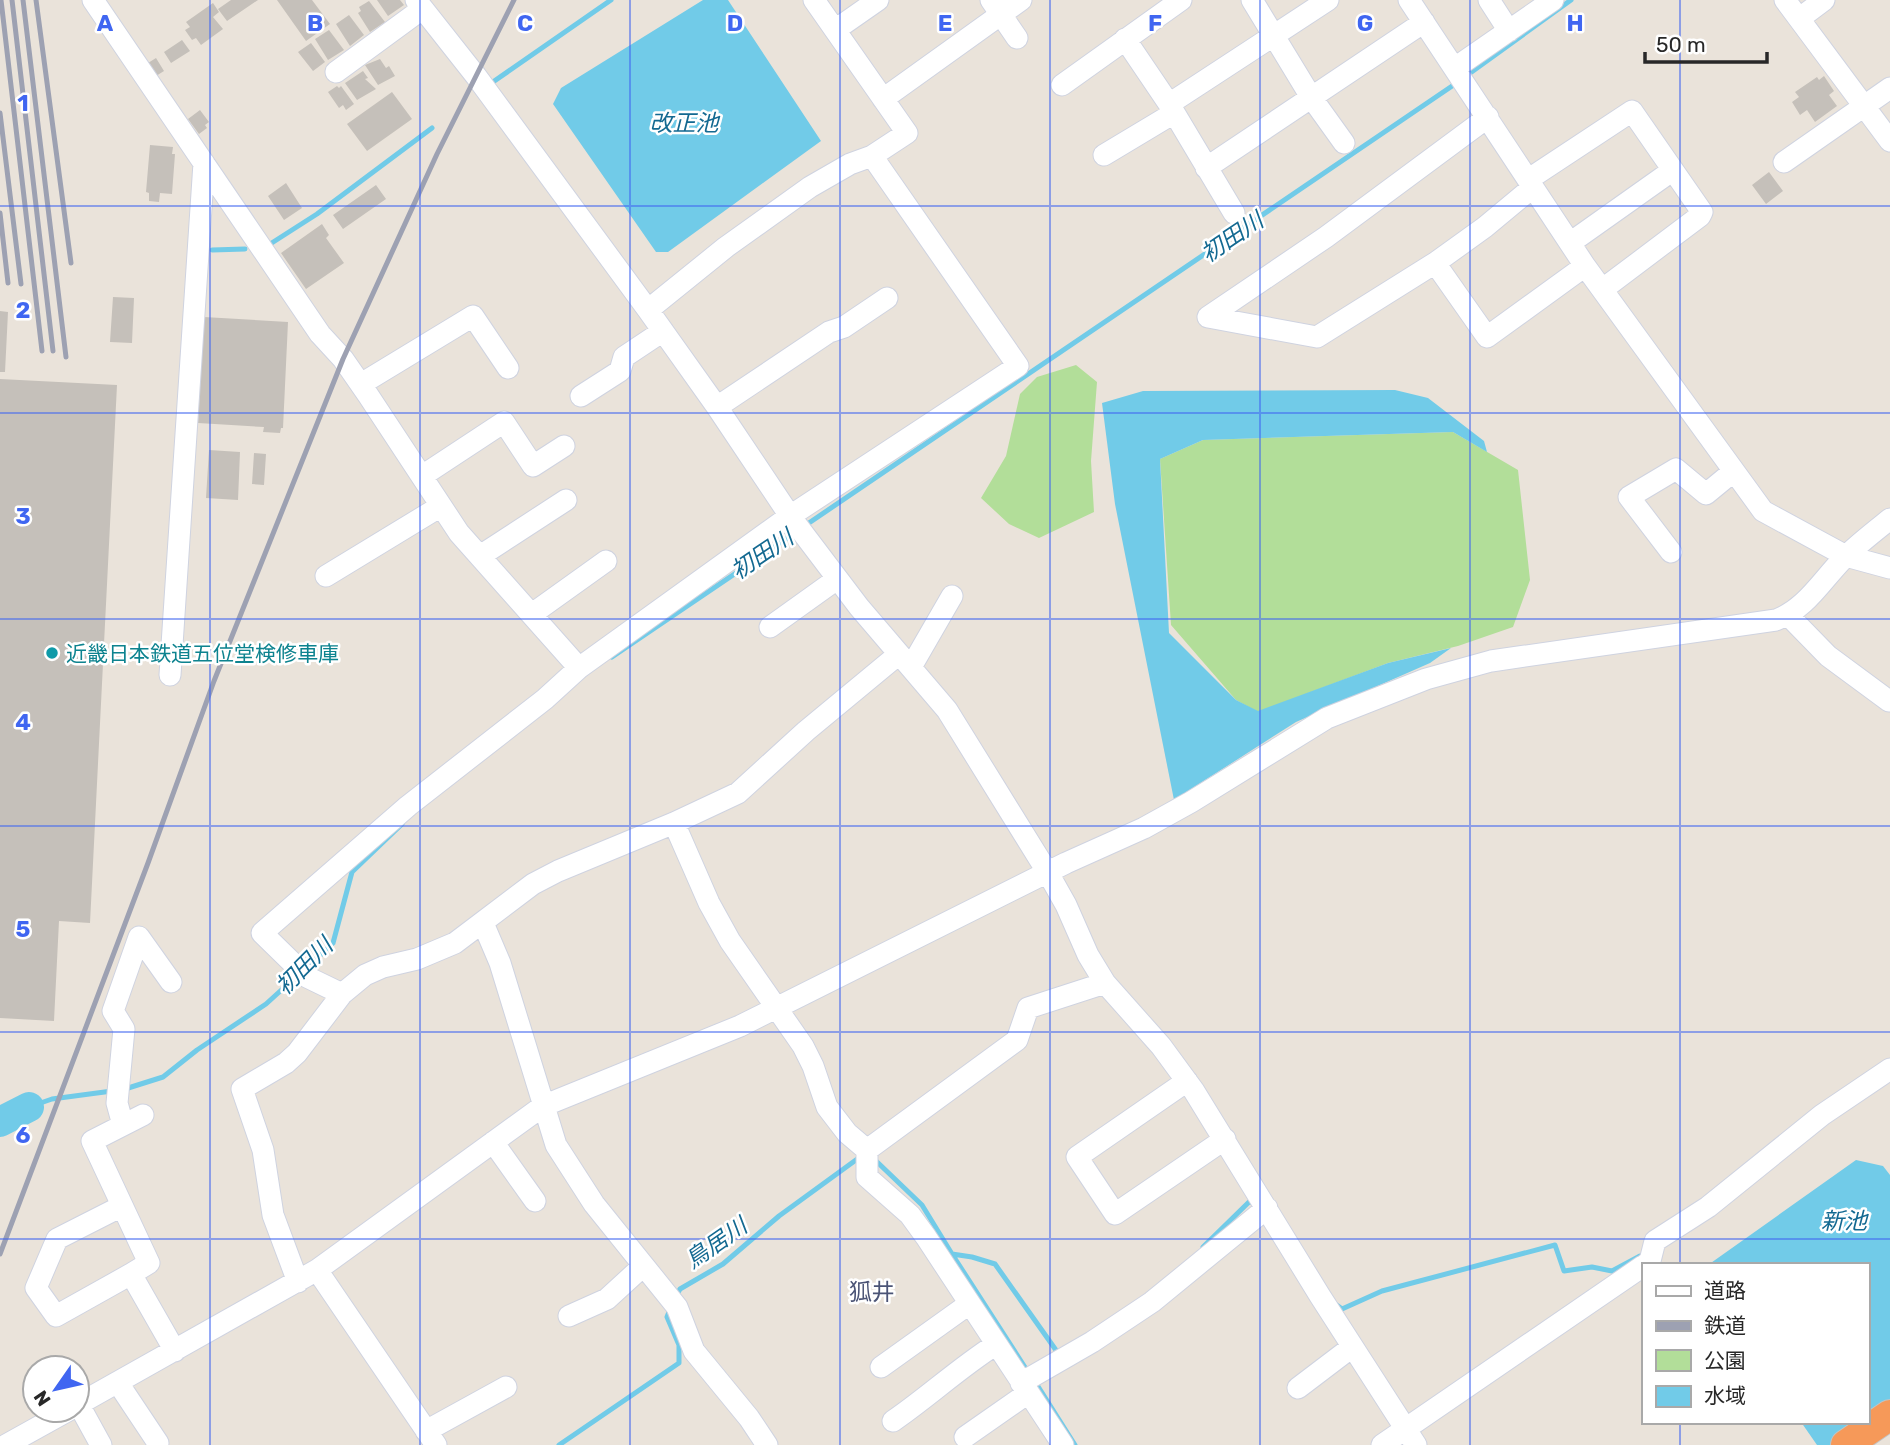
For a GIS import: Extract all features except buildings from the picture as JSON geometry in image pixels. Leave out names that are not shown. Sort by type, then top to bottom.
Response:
[{"type":"highway","points":[[1846,1445],[1890,1415]]},
{"type":"street","points":[[93,0],[320,334],[361,384],[459,533],[579,668]]},
{"type":"street","points":[[648,310],[726,247],[810,187],[850,164],[872,156],[906,132],[814,0]]},
{"type":"street","points":[[835,30],[878,0]]},
{"type":"street","points":[[883,99],[996,7],[1021,0]]},
{"type":"street","points":[[1062,85],[1181,0]]},
{"type":"street","points":[[1252,0],[1311,97],[1345,143]]},
{"type":"street","points":[[1104,155],[1328,0]]},
{"type":"street","points":[[1409,0],[1585,266],[1763,511],[1846,556],[1890,569]]},
{"type":"street","points":[[1489,0],[1509,31]]},
{"type":"street","points":[[1455,68],[1553,0]]},
{"type":"street","points":[[1785,0],[1890,141]]},
{"type":"street","points":[[1800,18],[1824,0]]},
{"type":"street","points":[[336,72],[419,5],[476,76],[663,331],[803,534],[960,729],[1048,873],[1066,905],[1088,955],[1105,983],[1161,1046],[1187,1081],[1352,1347],[1411,1436]]},
{"type":"street","points":[[996,7],[1017,38]]},
{"type":"street","points":[[1206,168],[1424,22]]},
{"type":"street","points":[[1125,39],[1171,108],[1234,213]]},
{"type":"street","points":[[1784,162],[1890,88]]},
{"type":"street","points":[[1488,117],[1326,237],[1208,317],[1317,337],[1435,263],[1485,227],[1531,183],[1632,111],[1702,212],[1603,289]]},
{"type":"street","points":[[342,994],[302,973],[262,933],[408,806],[544,699],[579,668],[790,516],[1018,366],[872,156]]},
{"type":"street","points":[[170,676],[204,163]]},
{"type":"street","points":[[1570,243],[1673,170]]},
{"type":"street","points":[[1435,263],[1487,337],[1585,266]]},
{"type":"street","points":[[717,407],[829,331],[844,327],[887,298]]},
{"type":"street","points":[[361,384],[473,316],[508,368]]},
{"type":"street","points":[[581,397],[620,371],[624,357],[663,331]]},
{"type":"street","points":[[422,476],[504,422],[533,466],[564,446]]},
{"type":"street","points":[[1671,552],[1629,497],[1676,468],[1706,494],[1734,471]]},
{"type":"street","points":[[480,556],[566,500]]},
{"type":"street","points":[[326,576],[441,506]]},
{"type":"street","points":[[91,1398],[317,1270],[542,1105],[711,1038],[778,1008],[1168,816],[1327,718],[1426,679],[1491,661],[1760,622],[1788,615],[1802,605],[1846,556],[1890,519]]},
{"type":"street","points":[[532,614],[606,561]]},
{"type":"street","points":[[770,627],[837,579]]},
{"type":"street","points":[[298,1282],[279,1236],[263,1150],[242,1089],[274,1072],[297,1053],[342,994],[365,975],[436,952],[455,943],[533,884],[738,793],[806,731],[905,660],[952,596]]},
{"type":"street","points":[[1788,615],[1828,656],[1889,701]]},
{"type":"street","points":[[674,823],[709,903],[730,941],[808,1055],[827,1107],[847,1133],[867,1150],[867,1177],[910,1215],[995,1345],[1029,1383],[1063,1445]]},
{"type":"street","points":[[483,923],[500,963],[556,1144],[594,1204],[671,1300],[694,1351],[750,1418],[767,1445]]},
{"type":"street","points":[[123,1125],[117,1103],[124,1030],[113,1011],[139,937],[171,982]]},
{"type":"street","points":[[867,1150],[1017,1040],[1028,1008],[1105,983]]},
{"type":"street","points":[[1647,1263],[1650,1261],[1655,1241],[1708,1207],[1822,1115],[1890,1069]]},
{"type":"street","points":[[1187,1081],[1077,1157],[1115,1214],[1225,1139]]},
{"type":"street","points":[[122,1206],[57,1239],[36,1288],[56,1315],[149,1264],[92,1141],[143,1115]]},
{"type":"street","points":[[492,1142],[535,1201]]},
{"type":"street","points":[[965,1437],[1029,1383],[1152,1302],[1264,1203]]},
{"type":"street","points":[[569,1316],[607,1300],[643,1266]]},
{"type":"street","points":[[1382,1445],[1411,1436],[1642,1266]]},
{"type":"street","points":[[317,1270],[431,1438],[506,1387]]},
{"type":"street","points":[[131,1274],[175,1351]]},
{"type":"street","points":[[881,1367],[969,1304]]},
{"type":"street","points":[[892,1421],[920,1402],[968,1362],[995,1345]]},
{"type":"street","points":[[1297,1388],[1352,1347]]},
{"type":"street","points":[[118,1383],[158,1443]]},
{"type":"street","points":[[6,1445],[44,1424]]},
{"type":"street","points":[[87,1424],[101,1445]]},
{"type":"green space","points":[[1076,365],[1097,382],[1091,461],[1094,512],[1039,538],[1009,524],[981,498],[1006,456],[1020,394],[1037,377]]},
{"type":"green space","points":[[1453,432],[1518,470],[1530,580],[1513,627],[1458,646],[1388,663],[1258,712],[1236,700],[1171,625],[1160,459],[1203,440]]},
{"type":"water","name":"改正池","points":[[703,0],[728,0],[821,141],[668,252],[656,252],[553,104],[561,88]]},
{"type":"water","points":[[1395,390],[1428,398],[1484,441],[1487,452],[1453,432],[1203,440],[1160,459],[1169,633],[1236,700],[1258,711],[1388,663],[1451,648],[1430,663],[1296,722],[1174,800],[1115,504],[1102,403],[1143,391]]},
{"type":"water","name":"新池","points":[[1856,1160],[1883,1166],[1890,1175],[1890,1406],[1869,1421],[1869,1263],[1711,1263]]},
{"type":"water","points":[[1802,1424],[1864,1424],[1835,1445],[1817,1445]]},
{"type":"waterway","points":[[490,84],[611,0]]},
{"type":"waterway","name":"初田川","points":[[1466,76],[1571,0]]},
{"type":"waterway","name":"初田川","points":[[803,527],[1458,82]]},
{"type":"waterway","points":[[267,246],[317,214],[432,128]]},
{"type":"waterway","points":[[212,250],[245,249]]},
{"type":"waterway","name":"初田川","points":[[612,657],[795,533]]},
{"type":"waterway","name":"初田川","points":[[307,968],[333,943],[352,872],[402,824]]},
{"type":"waterway","name":"初田川","points":[[125,1089],[163,1077],[197,1050],[266,1004],[299,974]]},
{"type":"waterway","name":"初田川","points":[[29,1107],[52,1099],[112,1091]]},
{"type":"waterway","name":"初田川","points":[[0,1122],[29,1107]]},
{"type":"waterway","name":"鳥居川","points":[[675,1298],[680,1289],[723,1264],[779,1216],[860,1157]]},
{"type":"waterway","points":[[874,1159],[922,1205],[952,1254],[995,1264],[1058,1353],[1061,1352]]},
{"type":"waterway","points":[[1203,1247],[1249,1202],[1255,1203]]},
{"type":"waterway","points":[[1334,1303],[1342,1309],[1382,1291],[1555,1245],[1564,1271],[1592,1267],[1612,1271],[1640,1256]]},
{"type":"waterway","name":"鳥居川","points":[[952,1254],[1028,1372]]},
{"type":"waterway","name":"鳥居川","points":[[559,1445],[679,1363],[679,1345],[667,1317],[671,1307]]},
{"type":"waterway","name":"鳥居川","points":[[1034,1380],[1075,1445]]},
{"type":"railway","points":[[1,0],[42,351]]},
{"type":"railway","points":[[12,0],[53,351]]},
{"type":"railway","points":[[23,0],[66,357]]},
{"type":"railway","points":[[36,0],[71,263]]},
{"type":"railway","points":[[0,1254],[214,681],[343,359],[437,154],[514,0]]},
{"type":"railway","points":[[0,113],[21,284]]},
{"type":"railway","points":[[0,213],[8,283]]},
{"type":"place","name":"近畿日本鉄道五位堂検修車庫","points":[[52,653]]},
{"type":"district","name":"狐井","points":[[872,1292]]}]
